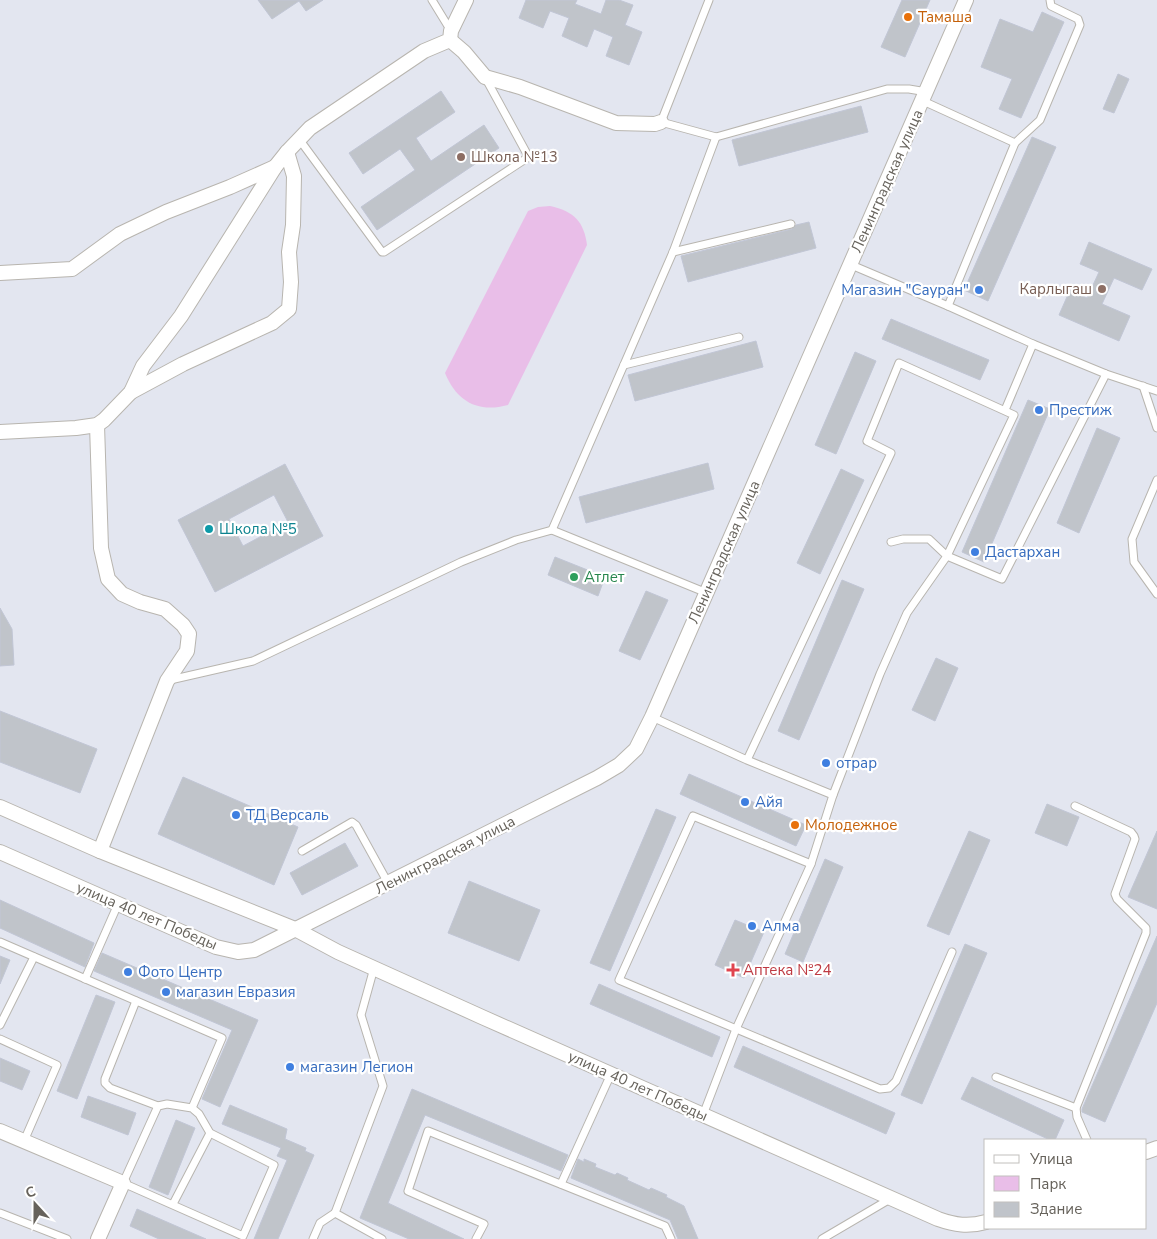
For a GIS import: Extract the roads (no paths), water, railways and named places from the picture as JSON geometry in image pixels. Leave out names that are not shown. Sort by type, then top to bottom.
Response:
[{"type":"street","points":[[0,432],[76,428],[97,425],[104,420],[131,392],[144,366],[181,316],[287,152],[310,128],[424,51],[451,35],[466,0]]},
{"type":"street","name":"Ленинградская улица","points":[[295,929],[389,884],[562,796],[619,765],[636,749],[652,717],[849,264],[925,97],[963,1]]},
{"type":"street","points":[[451,35],[485,77],[520,87],[616,123],[655,124],[661,122]]},
{"type":"street","points":[[131,392],[183,364],[272,323],[290,309],[291,282],[288,252],[293,225],[294,176],[287,152]]},
{"type":"street","points":[[0,273],[72,269],[120,234],[166,212],[275,168]]},
{"type":"street","points":[[97,425],[101,548],[108,579],[122,594],[140,602],[165,609],[183,625],[189,634],[187,651],[167,681],[100,851]]},
{"type":"street","name":"улица 40 лет Победы","points":[[0,807],[100,851],[295,929],[374,968],[890,1199],[950,1224],[964,1226],[984,1222]]},
{"type":"street","name":"улица 40 лет Победы","points":[[0,852],[216,947],[238,952],[254,950],[295,929]]},
{"type":"street","points":[[0,1131],[123,1183],[98,1239]]},
{"type":"lane","points":[[432,0],[451,35]]},
{"type":"lane","points":[[709,0],[661,122],[716,136],[887,89],[909,89],[1015,143]]},
{"type":"lane","points":[[948,306],[1015,143],[1040,120],[1080,26],[1078,19],[1051,6],[1050,0]]},
{"type":"lane","points":[[299,139],[382,252],[384,252],[527,158],[485,77]]},
{"type":"lane","points":[[552,530],[673,252],[716,136]]},
{"type":"lane","points":[[673,252],[791,224]]},
{"type":"lane","points":[[849,264],[1106,374],[1154,390],[1157,383]]},
{"type":"lane","points":[[624,365],[740,337]]},
{"type":"lane","points":[[1005,410],[1033,344]]},
{"type":"lane","points":[[702,1115],[736,1029],[810,864],[833,795],[880,674],[907,613],[947,556],[1014,415],[899,363],[867,441],[891,453],[747,760]]},
{"type":"lane","points":[[891,542],[903,539],[928,539],[947,556],[1002,579],[1106,374]]},
{"type":"lane","points":[[1143,386],[1157,428]]},
{"type":"lane","points":[[1157,480],[1132,539],[1134,562],[1157,594]]},
{"type":"lane","points":[[167,681],[253,661],[461,562],[516,540],[552,530],[706,593]]},
{"type":"lane","points":[[652,717],[747,760],[833,795]]},
{"type":"lane","points":[[1075,806],[1131,832],[1134,836],[1135,839],[1115,894],[1117,899],[1146,928],[1146,933],[1076,1108],[1077,1117],[1087,1139]]},
{"type":"lane","points":[[810,864],[693,816],[619,980],[880,1089],[889,1088],[896,1081],[952,952]]},
{"type":"lane","points":[[302,851],[352,822],[389,884]]},
{"type":"lane","points":[[85,979],[118,904]]},
{"type":"lane","points":[[0,942],[222,1038],[192,1108]]},
{"type":"lane","points":[[0,1025],[34,957]]},
{"type":"lane","points":[[313,1239],[320,1223],[335,1214],[383,1086],[361,1016],[374,968]]},
{"type":"lane","points":[[136,1001],[104,1079],[105,1083],[110,1088],[158,1106],[168,1104],[192,1108],[204,1122],[210,1133],[274,1165],[243,1236],[123,1183],[158,1106]]},
{"type":"lane","points":[[0,1038],[57,1065],[24,1141]]},
{"type":"lane","points":[[561,1184],[612,1074]]},
{"type":"lane","points":[[996,1077],[1076,1108]]},
{"type":"lane","points":[[476,1239],[484,1224],[408,1191],[428,1131],[665,1226],[671,1239]]},
{"type":"lane","points":[[173,1204],[210,1133]]},
{"type":"lane","points":[[822,1239],[890,1199]]},
{"type":"lane","points":[[0,1213],[67,1239]]},
{"type":"lane","points":[[335,1214],[382,1239]]},
{"type":"place","name":"Тамаша","points":[[908,17]]},
{"type":"place","name":"Школа №13","points":[[461,157]]},
{"type":"place","name":"Карлыгаш","points":[[1102,289]]},
{"type":"place","name":"Магазин \"Сауран\"","points":[[979,290]]},
{"type":"place","name":"Престиж","points":[[1039,410]]},
{"type":"place","name":"Школа №5","points":[[209,529]]},
{"type":"place","name":"Дастархан","points":[[975,552]]},
{"type":"place","name":"Атлет","points":[[574,577]]},
{"type":"place","name":"отрар","points":[[826,763]]},
{"type":"place","name":"Айя","points":[[745,802]]},
{"type":"place","name":"ТД Версаль","points":[[236,815]]},
{"type":"place","name":"Молодежное","points":[[795,825]]},
{"type":"place","name":"Алма","points":[[752,926]]},
{"type":"place","name":"Аптека №24","points":[[733,970]]},
{"type":"place","name":"Фото Центр","points":[[128,972]]},
{"type":"place","name":"магазин Евразия","points":[[166,992]]},
{"type":"place","name":"магазин Легион","points":[[290,1067]]}]
